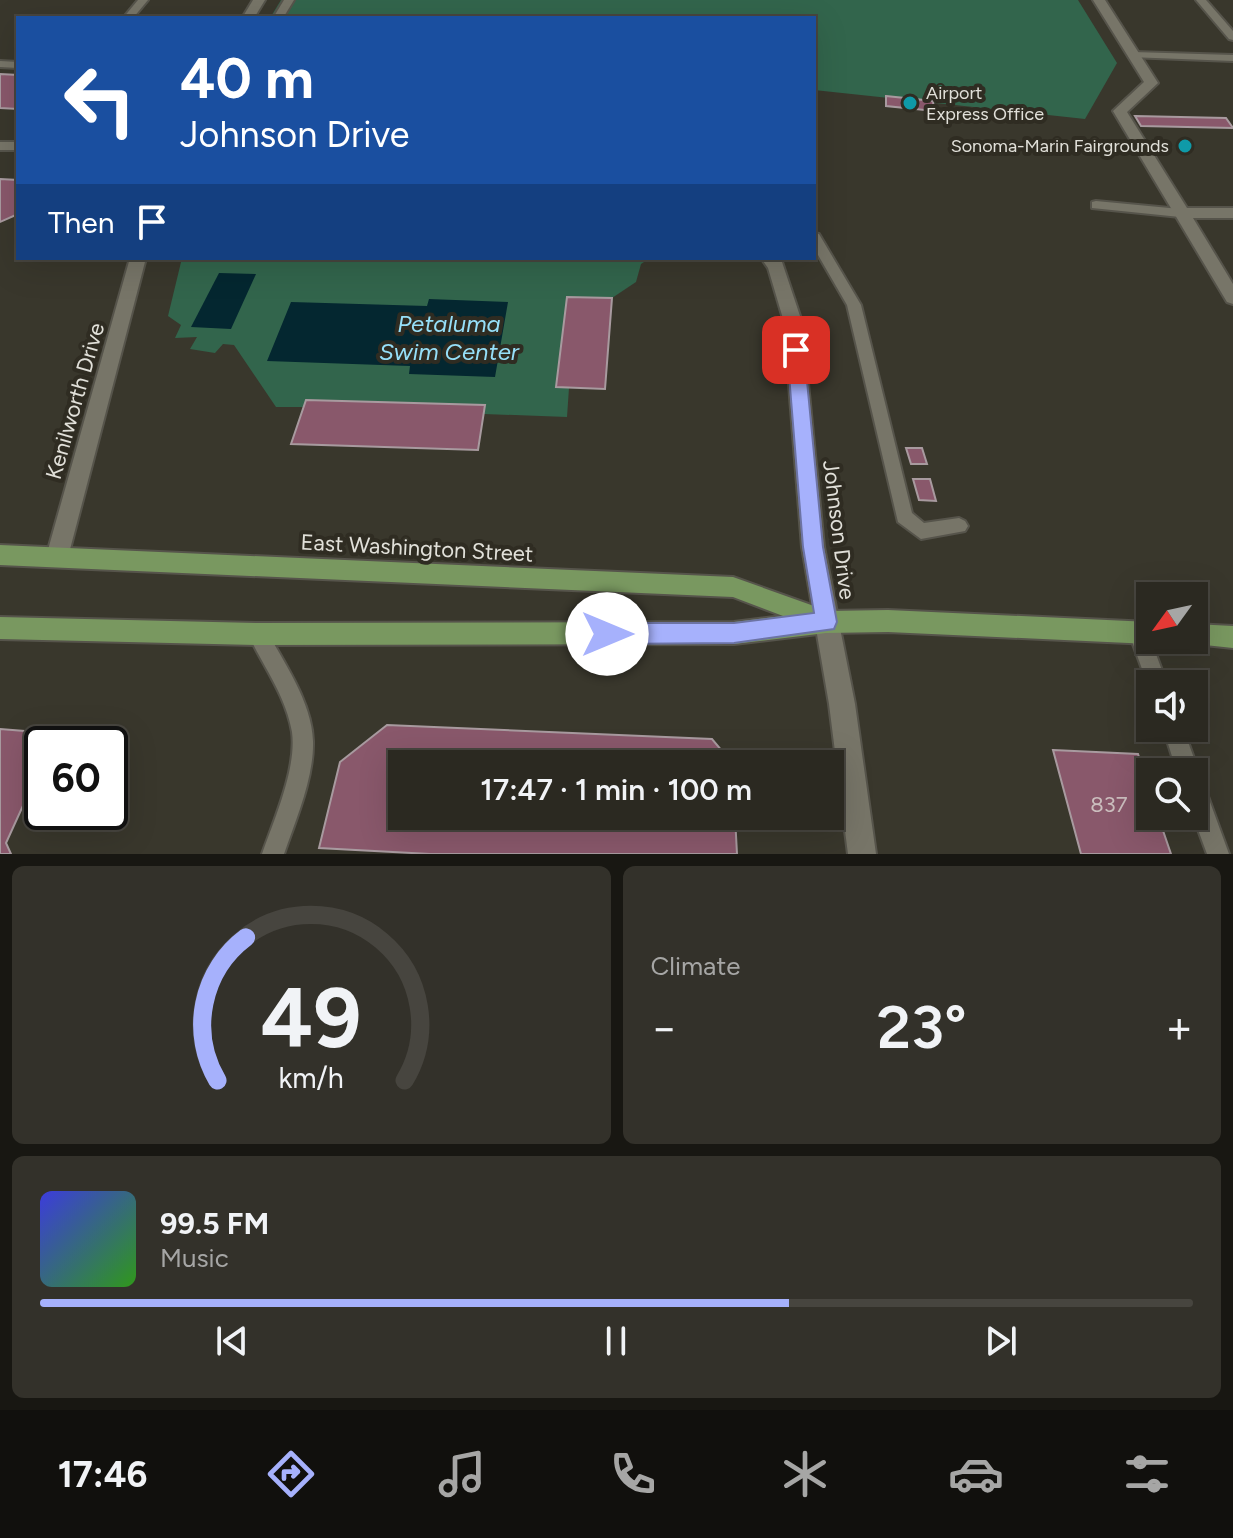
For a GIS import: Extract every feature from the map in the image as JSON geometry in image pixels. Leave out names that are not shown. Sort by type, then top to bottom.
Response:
[{"type":"main road","name":"East Washington Street","points":[[0,555],[733,587],[826,622]]},
{"type":"main road","name":"East Washington Street","points":[[0,628],[258,634],[734,633],[826,622],[888,621],[1136,633]]},
{"type":"main road","points":[[1208,636],[1233,637]]},
{"type":"street","points":[[1099,0],[1151,83],[1120,111],[1233,298]]},
{"type":"street","points":[[1180,213],[1233,213]]},
{"type":"street","name":"Kenilworth Drive","points":[[57,557],[137,260]]},
{"type":"street","name":"Johnson Drive","points":[[771,260],[776,266],[793,322],[813,547],[842,704],[862,854]]},
{"type":"lane","points":[[130,16],[143,0]]},
{"type":"lane","points":[[1201,0],[1233,37]]},
{"type":"lane","points":[[1133,55],[1233,58]]},
{"type":"lane","points":[[1096,205],[1180,213]]},
{"type":"lane","points":[[816,240],[854,305],[904,517],[921,531],[959,526]]},
{"type":"lane","points":[[258,634],[285,683],[303,734],[295,782],[273,854]]},
{"type":"lane","points":[[1208,826],[1218,854]]},
{"type":"green space","points":[[281,0],[1078,0],[1117,63],[1085,119],[816,90],[816,16],[271,16]]},
{"type":"green space","name":"Petaluma Swim Center","points":[[182,260],[647,260],[641,264],[636,282],[612,298],[605,389],[569,388],[567,417],[484,414],[478,450],[291,444],[303,407],[276,407],[234,345],[223,344],[215,353],[190,349],[197,337],[175,338],[181,325],[168,316]]},
{"type":"water","points":[[219,273],[256,274],[231,329],[191,327]]},
{"type":"water","name":"Petaluma Swim Center","points":[[429,299],[508,302],[495,377],[409,374],[410,366],[267,361],[291,302],[427,306]]},
{"type":"building","points":[[0,74],[16,75],[16,109],[0,108]]},
{"type":"building","name":"Airport Express Office","points":[[886,96],[933,101],[934,111],[886,106]]},
{"type":"building","points":[[1135,116],[1226,118],[1233,128],[1141,126]]},
{"type":"building","points":[[0,179],[16,180],[16,215],[0,222]]},
{"type":"building","points":[[567,297],[612,298],[605,389],[556,387]]},
{"type":"building","points":[[306,400],[485,405],[478,450],[291,444]]},
{"type":"building","points":[[906,448],[922,448],[927,464],[911,464]]},
{"type":"building","points":[[913,479],[930,479],[936,501],[919,500]]},
{"type":"building","points":[[387,725],[712,739],[721,750],[388,750],[388,830],[736,830],[737,854],[430,854],[319,848],[340,762]]},
{"type":"building","points":[[0,729],[24,731],[24,804],[6,843],[11,854],[0,854]]},
{"type":"building","points":[[1053,750],[1138,754],[1136,830],[1163,830],[1171,854],[1081,854]]},
{"type":"place","name":"Airport Express Office","points":[[910,103]]},
{"type":"place","name":"Sonoma-Marin Fairgrounds","points":[[1185,146]]},
{"type":"route","points":[[607,634],[734,633],[826,622],[813,547],[796,350]]}]
